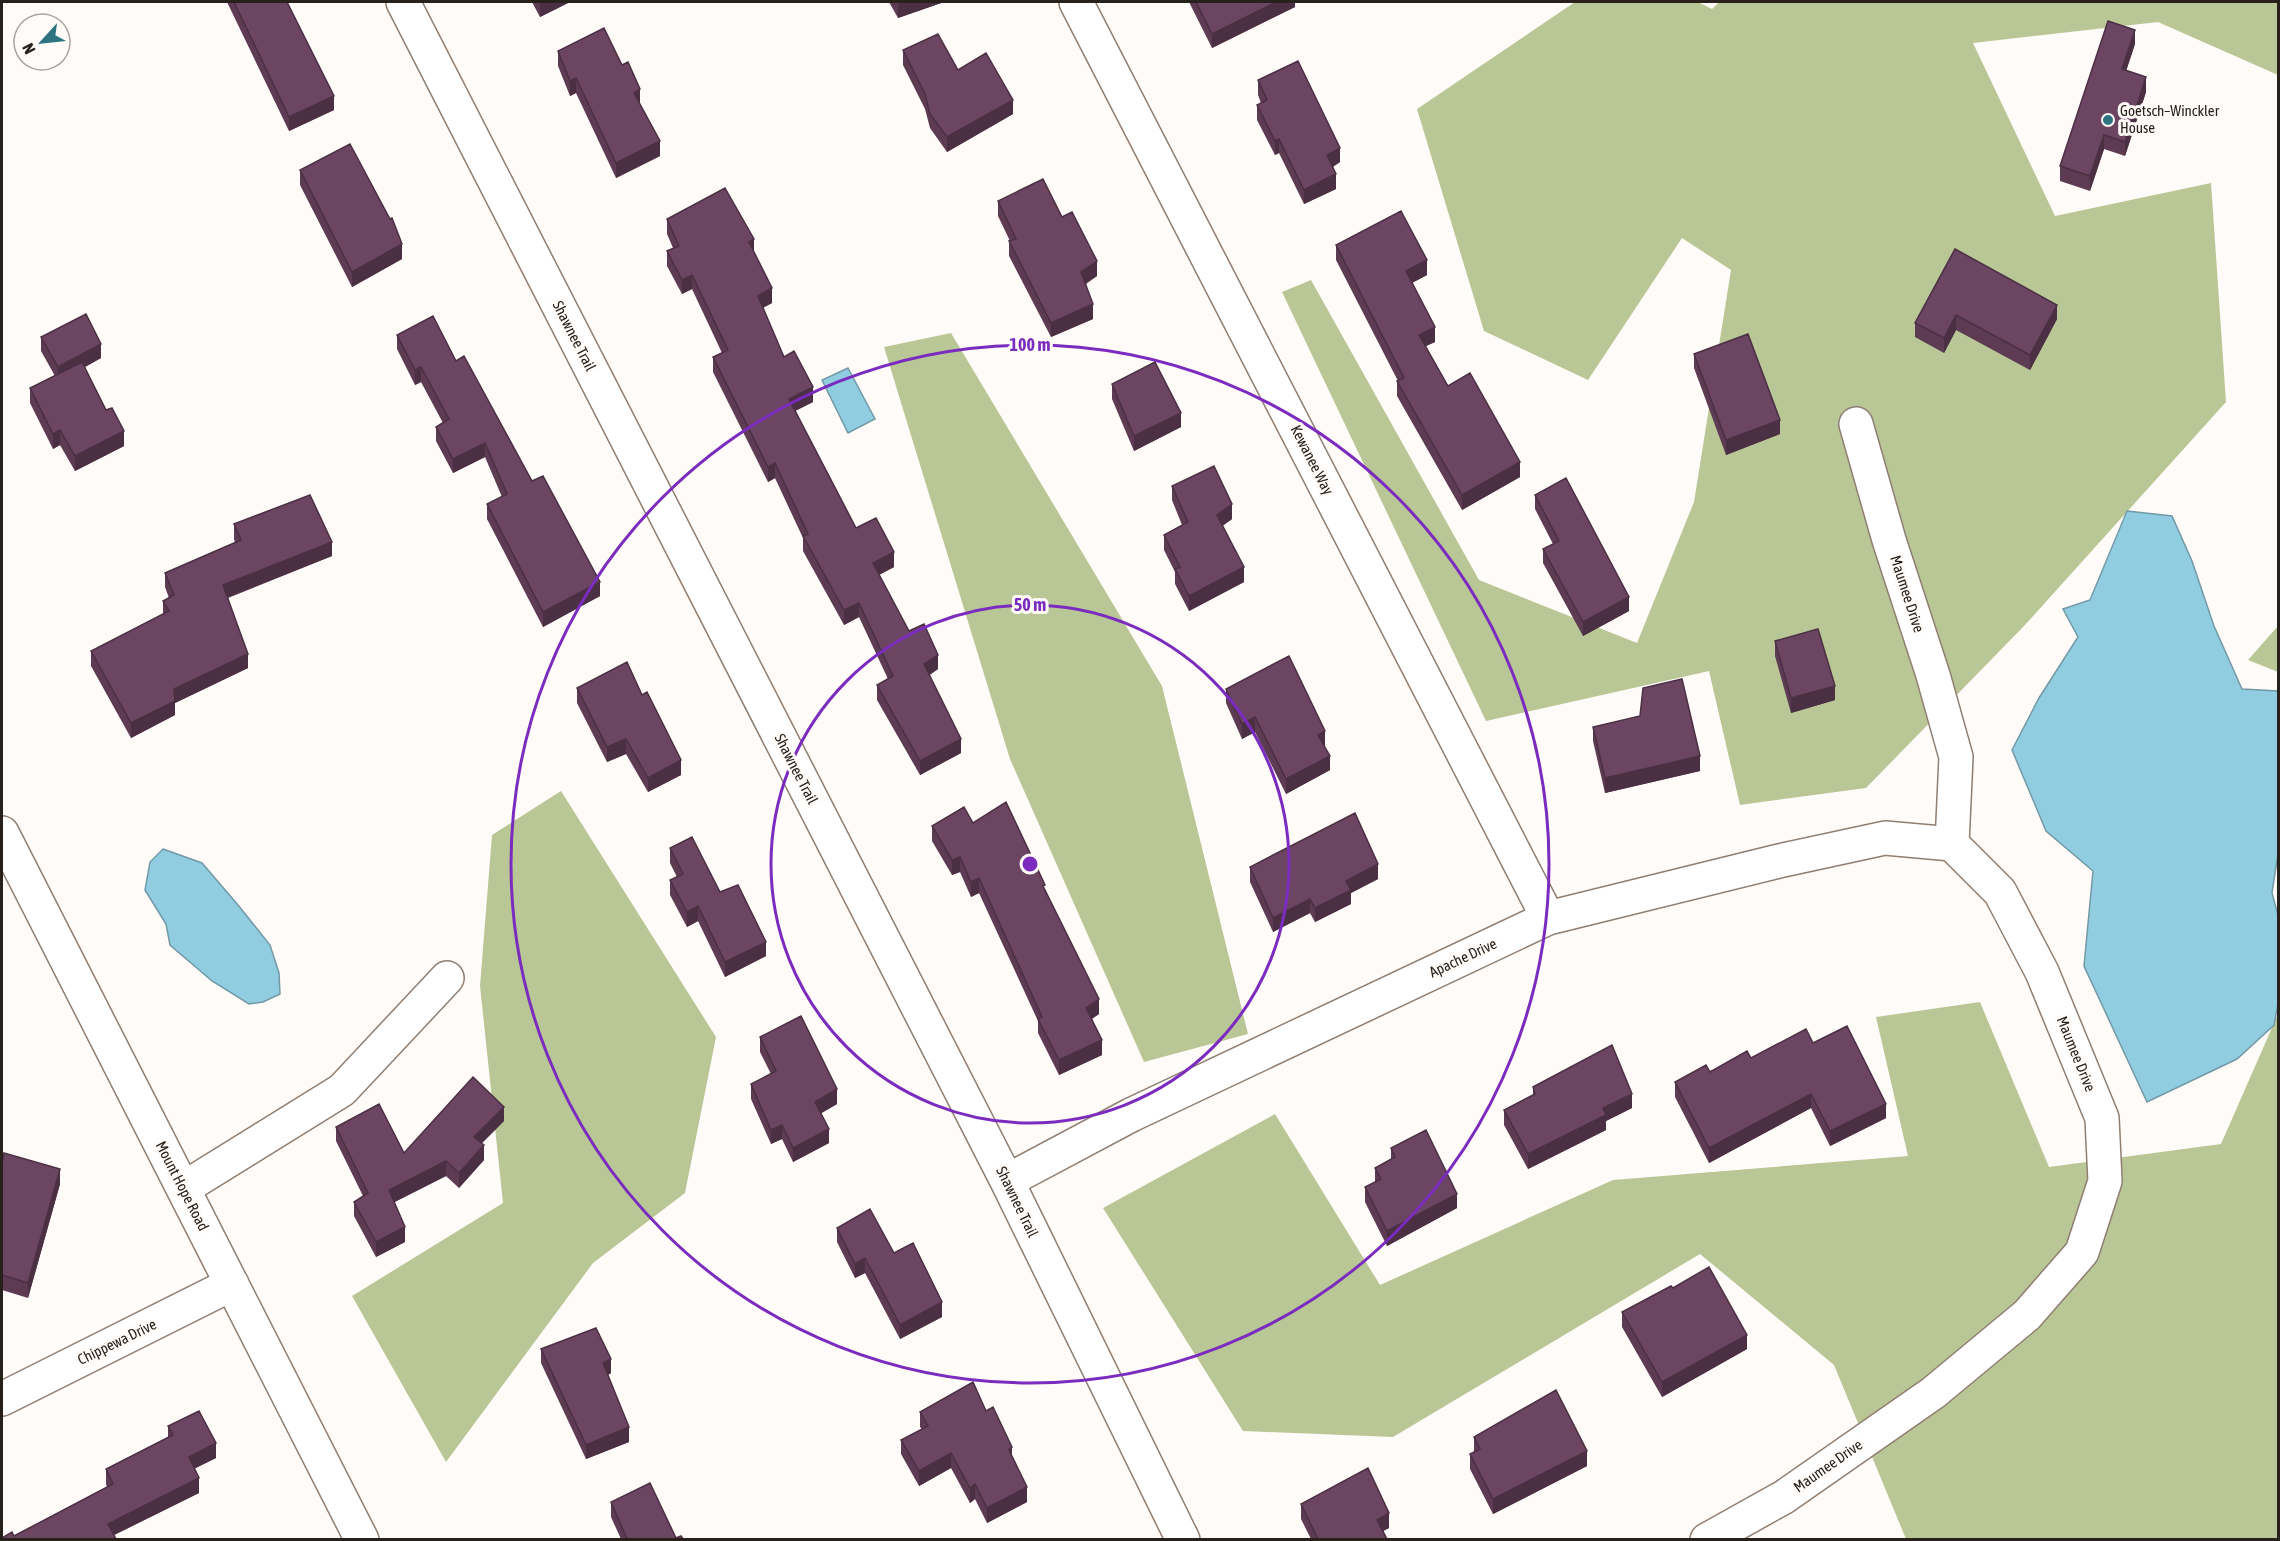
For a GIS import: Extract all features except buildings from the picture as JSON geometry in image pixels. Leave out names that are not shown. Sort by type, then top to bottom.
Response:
[{"type":"street","name":"Shawnee Trail","points":[[403,2],[1007,1181],[1183,1539]]},
{"type":"street","name":"Kewanee Way","points":[[1076,2],[1548,918]]},
{"type":"street","name":"Maumee Drive","points":[[1707,1539],[1784,1497],[1933,1393],[2027,1315],[2082,1252],[2104,1181],[2102,1118],[2042,972],[2000,892],[1952,844],[1956,757],[1934,675],[1889,540],[1856,424]]},
{"type":"street","name":"Mount Hope Road","points":[[2,833],[362,1539]]},
{"type":"street","name":"Apache Drive","points":[[1007,1181],[1131,1115],[1548,918],[1779,861],[1885,838],[1952,844]]},
{"type":"street","points":[[184,1188],[342,1090],[447,978]]},
{"type":"street","name":"Chippewa Drive","points":[[2,1399],[232,1284]]},
{"type":"green space","points":[[1575,2],[1698,2],[1712,9],[1719,2],[2278,2],[2278,75],[2158,22],[1973,43],[2055,216],[2211,183],[2226,402],[2024,626],[1866,788],[1740,805],[1709,671],[1486,721],[1282,292],[1311,280],[1479,580],[1637,643],[1694,502],[1731,270],[1682,238],[1588,380],[1484,331],[1417,109]]},
{"type":"green space","points":[[951,333],[1162,686],[1248,1034],[1144,1062],[1010,759],[884,347]]},
{"type":"green space","points":[[2278,626],[2278,672],[2248,660]]},
{"type":"green space","points":[[561,791],[716,1037],[685,1193],[593,1263],[446,1462],[352,1296],[503,1203],[480,986],[492,835]]},
{"type":"green space","points":[[1980,1002],[2049,1167],[2221,1144],[2278,1014],[2278,1539],[1906,1539],[1834,1365],[1700,1254],[1393,1437],[1243,1431],[1103,1208],[1275,1114],[1380,1285],[1613,1180],[1908,1156],[1876,1017]]},
{"type":"water","points":[[848,368],[875,419],[848,433],[822,380]]},
{"type":"water","points":[[2127,511],[2172,516],[2192,561],[2214,626],[2242,689],[2278,691],[2278,854],[2272,893],[2278,915],[2278,1004],[2274,1025],[2237,1059],[2147,1102],[2084,966],[2093,871],[2046,831],[2012,750],[2039,698],[2078,637],[2063,609],[2090,600]]},
{"type":"water","points":[[163,849],[202,863],[238,905],[270,945],[279,973],[280,994],[263,1002],[249,1004],[212,981],[170,945],[166,924],[145,890],[150,862]]},
{"type":"place","name":"Goetsch–Winckler House","points":[[2108,120]]}]
